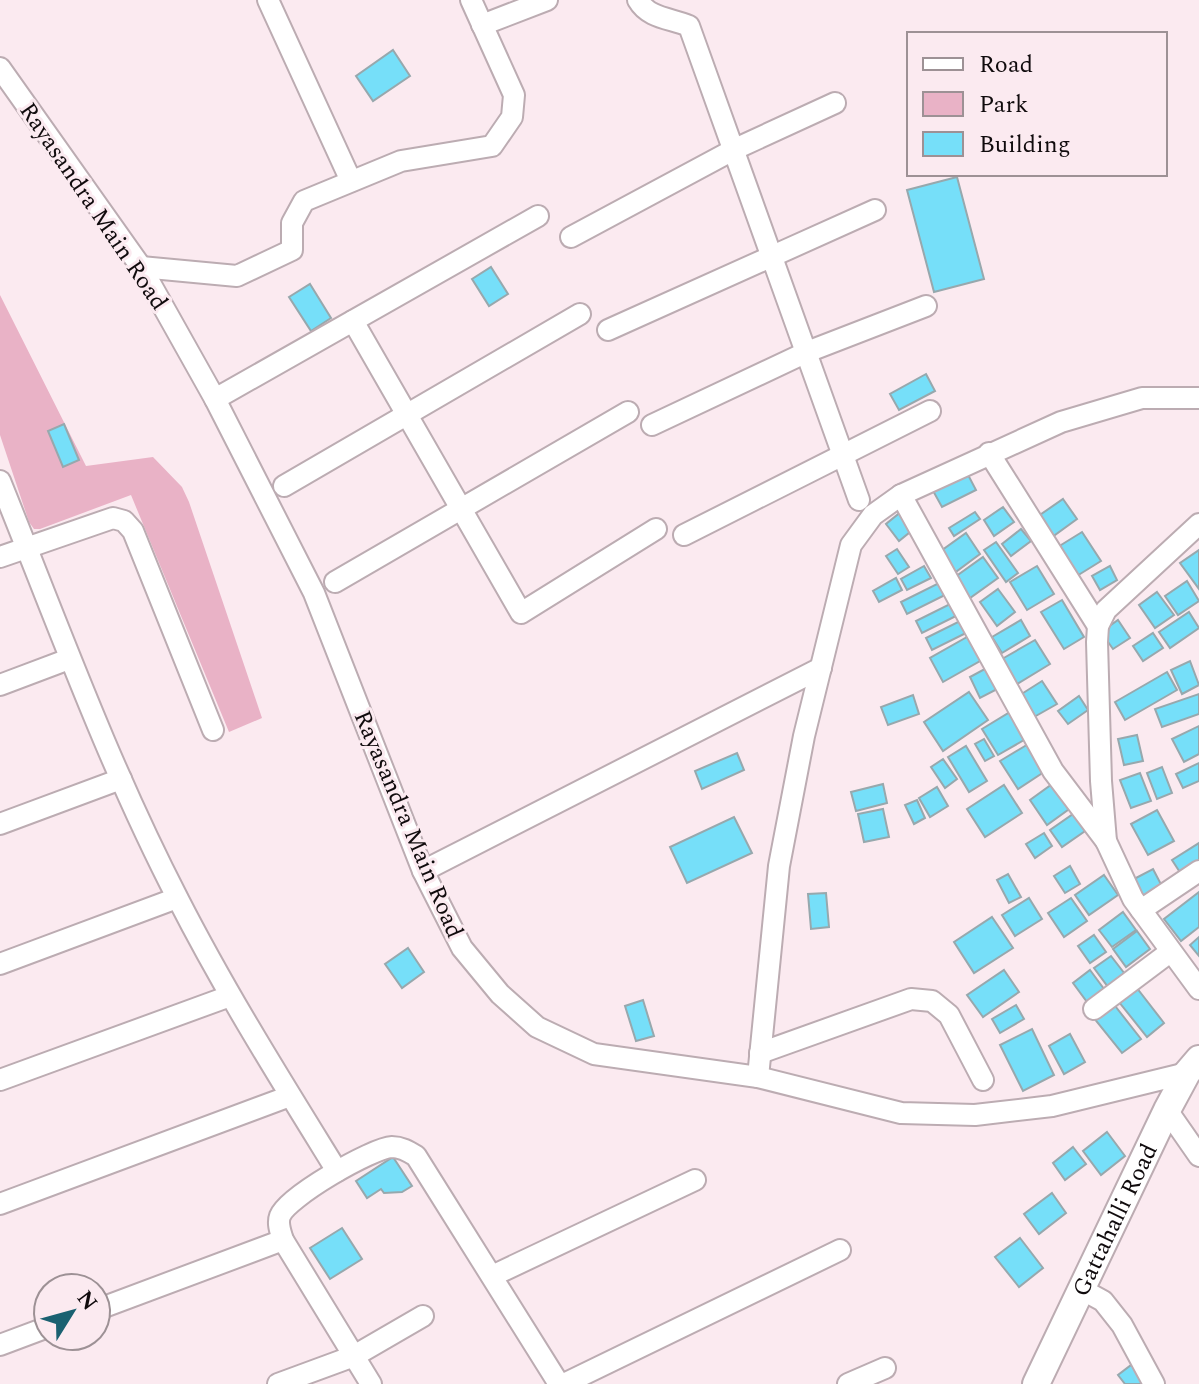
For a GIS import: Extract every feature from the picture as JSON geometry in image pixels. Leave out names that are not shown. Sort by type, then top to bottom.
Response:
[{"type":"main road","name":"Gattahalli Road","points":[[1036,1384],[1167,1110],[1193,1066]]},
{"type":"street","points":[[268,0],[351,181]]},
{"type":"street","points":[[141,267],[237,276],[292,250],[292,223],[304,201],[401,161],[492,146],[512,117],[514,95],[471,0]]},
{"type":"street","points":[[482,25],[547,0]]},
{"type":"street","points":[[638,0],[655,17],[689,26],[859,500]]},
{"type":"street","name":"Rayasandra Main Road","points":[[0,68],[141,267],[215,399],[314,593],[423,871],[462,948],[500,994],[537,1027],[594,1054],[758,1077],[901,1113],[975,1115],[1052,1106],[1193,1066]]},
{"type":"street","points":[[571,237],[735,149],[835,103]]},
{"type":"street","points":[[608,330],[875,210]]},
{"type":"street","points":[[215,399],[538,216]]},
{"type":"street","points":[[652,425],[807,352],[926,306]]},
{"type":"street","points":[[284,486],[580,314]]},
{"type":"street","points":[[353,321],[521,613],[656,529]]},
{"type":"street","points":[[758,1077],[779,866],[804,736],[851,545],[873,515],[901,495],[1061,422],[1142,398],[1199,398]]},
{"type":"street","points":[[684,535],[930,411]]},
{"type":"street","points":[[335,582],[628,412]]},
{"type":"street","points":[[989,453],[1098,626]]},
{"type":"street","points":[[0,481],[69,659],[177,898],[230,996],[337,1171]]},
{"type":"street","points":[[901,495],[1053,771],[1106,841],[1133,899],[1199,989]]},
{"type":"street","points":[[0,557],[113,518],[124,521],[133,531],[213,730]]},
{"type":"street","points":[[1106,841],[1101,781],[1098,626],[1106,610],[1199,524]]},
{"type":"street","points":[[0,685],[69,659]]},
{"type":"street","points":[[423,871],[821,668]]},
{"type":"street","points":[[0,824],[121,779]]},
{"type":"street","points":[[1141,910],[1199,871]]},
{"type":"street","points":[[0,964],[177,898]]},
{"type":"street","points":[[1094,1009],[1170,952]]},
{"type":"street","points":[[0,1080],[230,996]]},
{"type":"street","points":[[760,1053],[911,999],[932,1001],[949,1015],[983,1080]]},
{"type":"street","points":[[0,1204],[290,1096]]},
{"type":"street","points":[[1167,1110],[1199,1156]]},
{"type":"street","points":[[371,1384],[283,1240],[279,1225],[281,1214],[292,1200],[337,1171],[389,1147],[401,1148],[416,1156],[562,1384],[840,1250]]},
{"type":"street","points":[[492,1276],[695,1180]]},
{"type":"street","points":[[112,1304],[283,1240]]},
{"type":"street","points":[[1081,1289],[1103,1301],[1122,1325],[1154,1384]]},
{"type":"street","points":[[278,1384],[354,1356],[423,1316]]},
{"type":"street","points":[[0,1345],[32,1333]]},
{"type":"street","points":[[848,1384],[885,1368]]},
{"type":"green space","points":[[0,295],[86,466],[153,457],[182,487],[262,718],[229,732],[131,495],[40,529],[34,529],[29,522],[0,435]]},
{"type":"building","points":[[393,50],[410,76],[373,101],[356,76]]},
{"type":"building","points":[[957,177],[984,279],[934,292],[907,190]]},
{"type":"building","points":[[491,267],[508,294],[489,306],[472,279]]},
{"type":"building","points":[[310,284],[331,318],[311,331],[289,297]]},
{"type":"building","points":[[926,374],[935,391],[899,410],[890,394]]},
{"type":"building","points":[[64,424],[79,460],[63,467],[48,431]]},
{"type":"building","points":[[966,471],[976,490],[942,507],[932,489]]},
{"type":"building","points":[[1063,499],[1077,519],[1048,540],[1034,519]]},
{"type":"building","points":[[1003,507],[1014,522],[994,536],[984,520]]},
{"type":"building","points":[[902,511],[915,528],[899,541],[886,524]]},
{"type":"building","points":[[975,512],[980,519],[954,536],[949,528]]},
{"type":"building","points":[[1021,529],[1031,541],[1011,556],[1002,544]]},
{"type":"building","points":[[1082,532],[1101,561],[1072,579],[1053,550]]},
{"type":"building","points":[[966,533],[980,554],[953,574],[938,553]]},
{"type":"building","points":[[996,542],[1018,573],[1006,582],[984,550]]},
{"type":"building","points":[[897,549],[909,567],[898,574],[886,556]]},
{"type":"building","points":[[1199,550],[1199,589],[1180,563]]},
{"type":"building","points":[[983,557],[998,578],[970,598],[955,577]]},
{"type":"building","points":[[924,566],[931,578],[907,590],[901,579]]},
{"type":"building","points":[[1037,566],[1054,594],[1027,610],[1010,582]]},
{"type":"building","points":[[1110,566],[1117,580],[1100,590],[1092,576]]},
{"type":"building","points":[[896,578],[902,590],[879,602],[873,591]]},
{"type":"building","points":[[1187,581],[1199,601],[1178,615],[1165,596]]},
{"type":"building","points":[[941,582],[947,594],[907,614],[901,602]]},
{"type":"building","points":[[998,589],[1015,612],[997,626],[980,602]]},
{"type":"building","points":[[1157,592],[1174,615],[1155,628],[1139,605]]},
{"type":"building","points":[[1062,600],[1084,637],[1064,649],[1041,612]]},
{"type":"building","points":[[956,601],[962,613],[922,633],[916,621]]},
{"type":"building","points":[[1189,612],[1199,628],[1170,648],[1159,632]]},
{"type":"building","points":[[966,618],[972,630],[932,650],[926,638]]},
{"type":"building","points":[[1021,620],[1030,636],[1002,653],[992,637]]},
{"type":"building","points":[[1118,620],[1130,638],[1113,649],[1101,632]]},
{"type":"building","points":[[974,633],[987,657],[943,682],[930,658]]},
{"type":"building","points":[[1153,633],[1163,648],[1143,661],[1133,646]]},
{"type":"building","points":[[1035,640],[1050,664],[1017,684],[1002,659]]},
{"type":"building","points":[[1190,661],[1199,685],[1182,694],[1171,670]]},
{"type":"building","points":[[992,665],[1003,686],[980,698],[970,677]]},
{"type":"building","points":[[1167,672],[1177,690],[1125,720],[1115,702]]},
{"type":"building","points":[[1042,681],[1057,704],[1034,717],[1020,695]]},
{"type":"building","points":[[969,692],[988,720],[943,751],[924,722]]},
{"type":"building","points":[[1199,694],[1199,714],[1162,727],[1155,709]]},
{"type":"building","points":[[913,695],[919,714],[888,725],[881,707]]},
{"type":"building","points":[[1079,696],[1088,710],[1068,724],[1058,711]]},
{"type":"building","points":[[1015,709],[1031,736],[998,755],[982,729]]},
{"type":"building","points":[[1199,726],[1199,754],[1184,762],[1172,739]]},
{"type":"building","points":[[1137,735],[1143,761],[1124,765],[1118,739]]},
{"type":"building","points":[[984,739],[994,756],[985,761],[975,744]]},
{"type":"building","points":[[1030,743],[1047,770],[1018,789],[1000,761]]},
{"type":"building","points":[[966,746],[987,781],[969,792],[948,757]]},
{"type":"building","points":[[737,753],[744,770],[702,789],[695,771]]},
{"type":"building","points":[[943,759],[957,779],[945,788],[931,767]]},
{"type":"building","points":[[1199,763],[1199,781],[1183,788],[1176,774]]},
{"type":"building","points":[[1162,767],[1172,793],[1157,799],[1147,773]]},
{"type":"building","points":[[1140,773],[1151,801],[1131,808],[1120,780]]},
{"type":"building","points":[[1055,782],[1072,807],[1047,825],[1030,800]]},
{"type":"building","points":[[883,784],[887,803],[856,811],[851,792]]},
{"type":"building","points":[[1004,785],[1022,813],[985,837],[967,809]]},
{"type":"building","points":[[937,787],[948,806],[930,817],[919,798]]},
{"type":"building","points":[[917,800],[925,818],[914,824],[905,805]]},
{"type":"building","points":[[883,809],[889,837],[864,842],[858,814]]},
{"type":"building","points":[[1157,810],[1174,841],[1148,855],[1131,824]]},
{"type":"building","points":[[1076,812],[1088,829],[1062,847],[1050,830]]},
{"type":"building","points":[[734,817],[752,853],[687,883],[670,847]]},
{"type":"building","points":[[1044,833],[1052,846],[1035,858],[1026,844]]},
{"type":"building","points":[[1199,843],[1199,867],[1183,877],[1172,860]]},
{"type":"building","points":[[1070,866],[1080,884],[1065,893],[1054,876]]},
{"type":"building","points":[[1153,869],[1165,892],[1146,902],[1134,879]]},
{"type":"building","points":[[1008,874],[1021,897],[1009,903],[997,880]]},
{"type":"building","points":[[1104,875],[1118,895],[1089,915],[1075,895]]},
{"type":"building","points":[[1199,892],[1199,927],[1181,941],[1164,919]]},
{"type":"building","points":[[826,893],[829,927],[811,929],[808,894]]},
{"type":"building","points":[[1029,898],[1042,919],[1015,936],[1002,915]]},
{"type":"building","points":[[1071,898],[1087,921],[1064,937],[1048,913]]},
{"type":"building","points":[[1123,912],[1136,930],[1112,947],[1099,930]]},
{"type":"building","points":[[992,917],[1013,948],[974,973],[954,942]]},
{"type":"building","points":[[1137,931],[1150,949],[1126,967],[1113,949]]},
{"type":"building","points":[[1094,935],[1106,952],[1090,963],[1078,946]]},
{"type":"building","points":[[1199,937],[1199,956],[1190,945]]},
{"type":"building","points":[[408,948],[424,972],[402,988],[385,964]]},
{"type":"building","points":[[1111,956],[1128,978],[1111,991],[1094,968]]},
{"type":"building","points":[[1004,970],[1019,992],[983,1017],[967,995]]},
{"type":"building","points":[[1090,970],[1107,993],[1090,1006],[1073,983]]},
{"type":"building","points":[[1133,983],[1164,1023],[1147,1037],[1115,997]]},
{"type":"building","points":[[643,1000],[654,1036],[636,1041],[625,1006]]},
{"type":"building","points":[[1112,1002],[1141,1039],[1122,1053],[1093,1017]]},
{"type":"building","points":[[1016,1005],[1024,1019],[1000,1033],[992,1019]]},
{"type":"building","points":[[1032,1029],[1054,1075],[1023,1091],[1000,1045]]},
{"type":"building","points":[[1070,1034],[1085,1062],[1064,1074],[1049,1046]]},
{"type":"building","points":[[1107,1132],[1125,1156],[1101,1175],[1083,1151]]},
{"type":"building","points":[[1073,1147],[1086,1164],[1065,1180],[1053,1163]]},
{"type":"building","points":[[393,1157],[412,1186],[402,1192],[384,1193],[381,1189],[367,1198],[356,1181]]},
{"type":"building","points":[[1052,1193],[1066,1213],[1039,1234],[1024,1214]]},
{"type":"building","points":[[342,1228],[362,1259],[330,1279],[310,1248]]},
{"type":"building","points":[[1020,1238],[1043,1268],[1019,1287],[995,1257]]},
{"type":"building","points":[[1135,1362],[1152,1384],[1125,1384],[1118,1375]]}]
